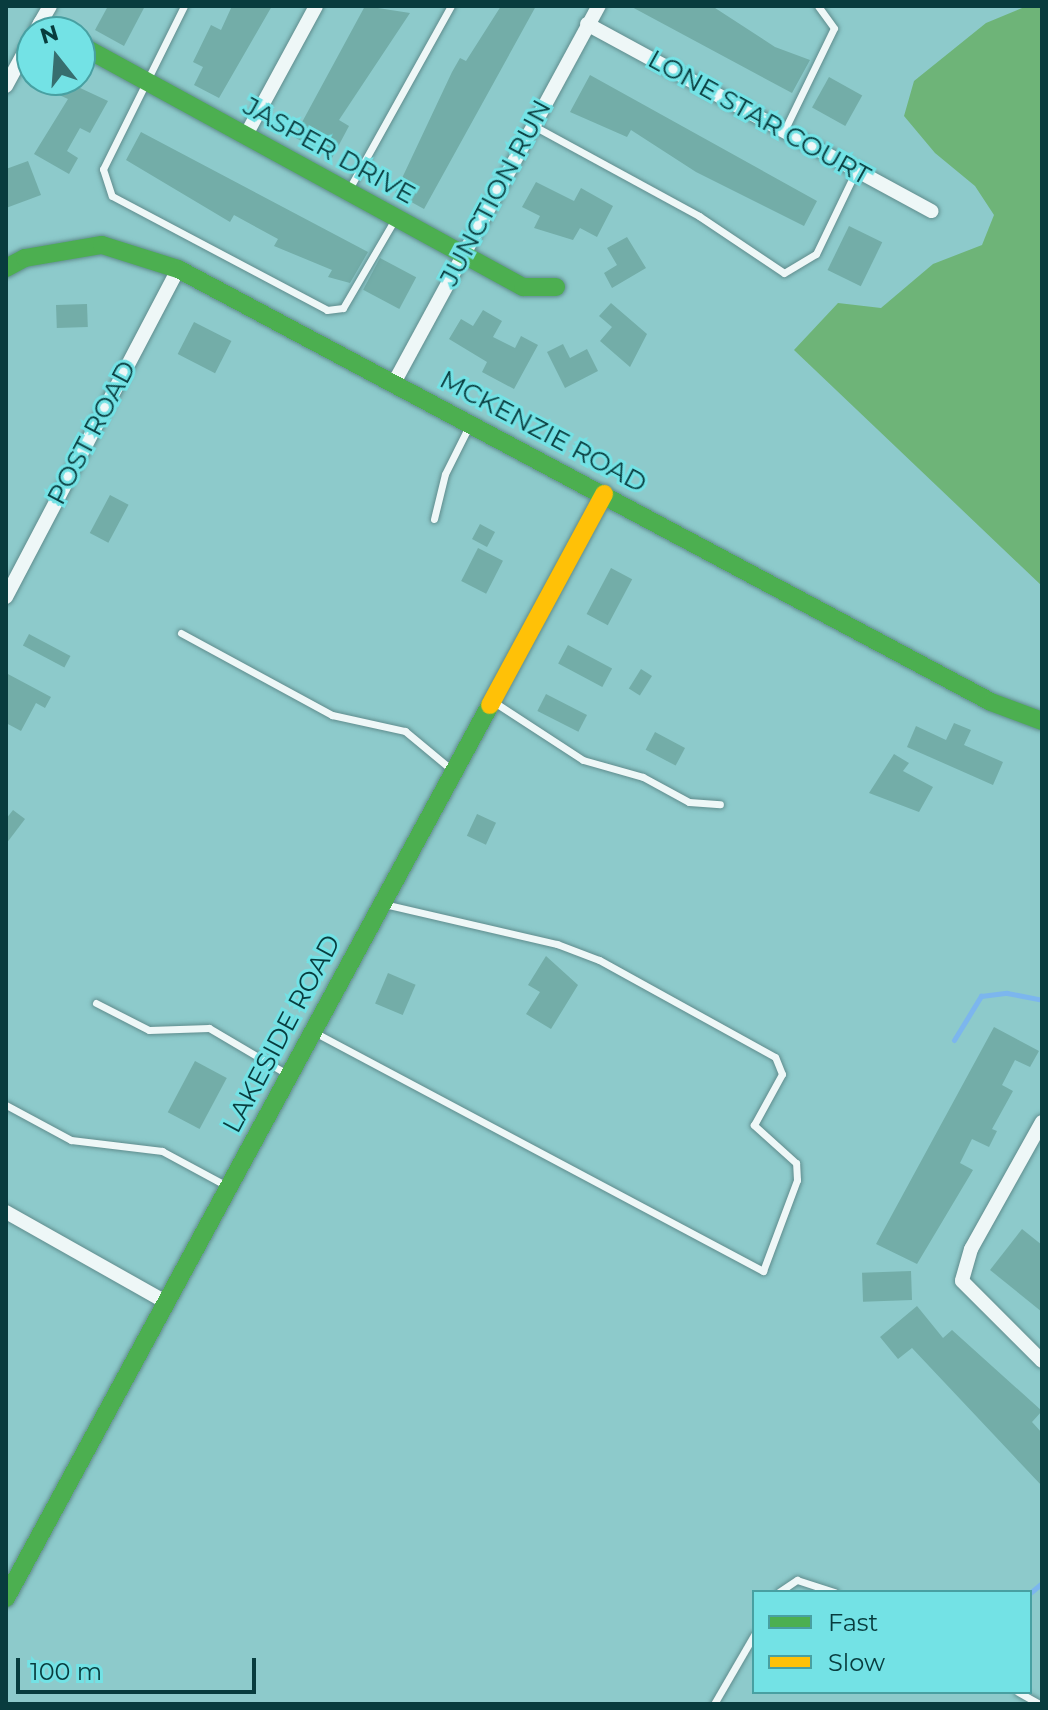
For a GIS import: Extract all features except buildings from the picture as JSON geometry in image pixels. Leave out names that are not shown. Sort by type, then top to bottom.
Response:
[{"type":"street","points":[[246,135],[316,6]]},
{"type":"street","name":"JUNCTION RUN","points":[[395,381],[599,6]]},
{"type":"street","name":"LONE STAR COURT","points":[[587,24],[931,211]]},
{"type":"street","name":"JASPER DRIVE","points":[[96,54],[523,287],[556,287]]},
{"type":"street","points":[[6,86],[16,68]]},
{"type":"street","name":"MCKENZIE ROAD","points":[[6,268],[102,245],[178,269],[395,381],[991,702],[1042,721]]},
{"type":"street","name":"POST ROAD","points":[[6,597],[178,269]]},
{"type":"street","name":"LAKESIDE ROAD","points":[[6,1598],[604,494]]},
{"type":"street","points":[[1042,1122],[971,1249],[962,1281],[1042,1361]]},
{"type":"street","points":[[6,1212],[166,1302]]},
{"type":"lane","points":[[184,6],[103,169],[112,196],[327,310],[343,308],[396,217]]},
{"type":"lane","points":[[348,191],[451,6]]},
{"type":"lane","points":[[784,131],[834,28],[818,6]]},
{"type":"lane","points":[[533,125],[699,216],[784,273],[816,254],[856,170]]},
{"type":"lane","points":[[434,519],[445,474],[471,423]]},
{"type":"lane","points":[[181,633],[332,715],[405,731],[454,771]]},
{"type":"lane","points":[[492,701],[583,760],[643,777],[689,802],[720,804]]},
{"type":"lane","points":[[313,1031],[763,1271],[797,1180],[796,1163],[754,1125],[782,1074],[775,1057],[599,960],[557,944],[382,904]]},
{"type":"lane","points":[[96,1003],[149,1030],[217,1031],[289,1075]]},
{"type":"lane","points":[[6,1105],[71,1140],[162,1151],[229,1187]]},
{"type":"lane","points":[[782,1590],[797,1580],[829,1590]]},
{"type":"lane","points":[[714,1704],[752,1638]]},
{"type":"lane","points":[[1022,1694],[1040,1704]]},
{"type":"green space","points":[[1027,6],[1042,6],[1042,586],[794,350],[838,303],[881,308],[933,264],[982,245],[994,215],[975,186],[935,153],[904,116],[914,81],[986,23]]},
{"type":"waterway","points":[[954,1040],[981,996],[1007,993],[1042,1000]]},
{"type":"waterway","points":[[1032,1591],[1042,1583]]},
{"type":"traffic: fast","points":[[96,54],[523,287],[556,287]]},
{"type":"traffic: fast","points":[[6,268],[25,258],[102,245],[178,269],[991,702],[1042,721]]},
{"type":"traffic: fast","points":[[6,1598],[490,705]]},
{"type":"traffic: slow","points":[[490,705],[604,494]]}]
